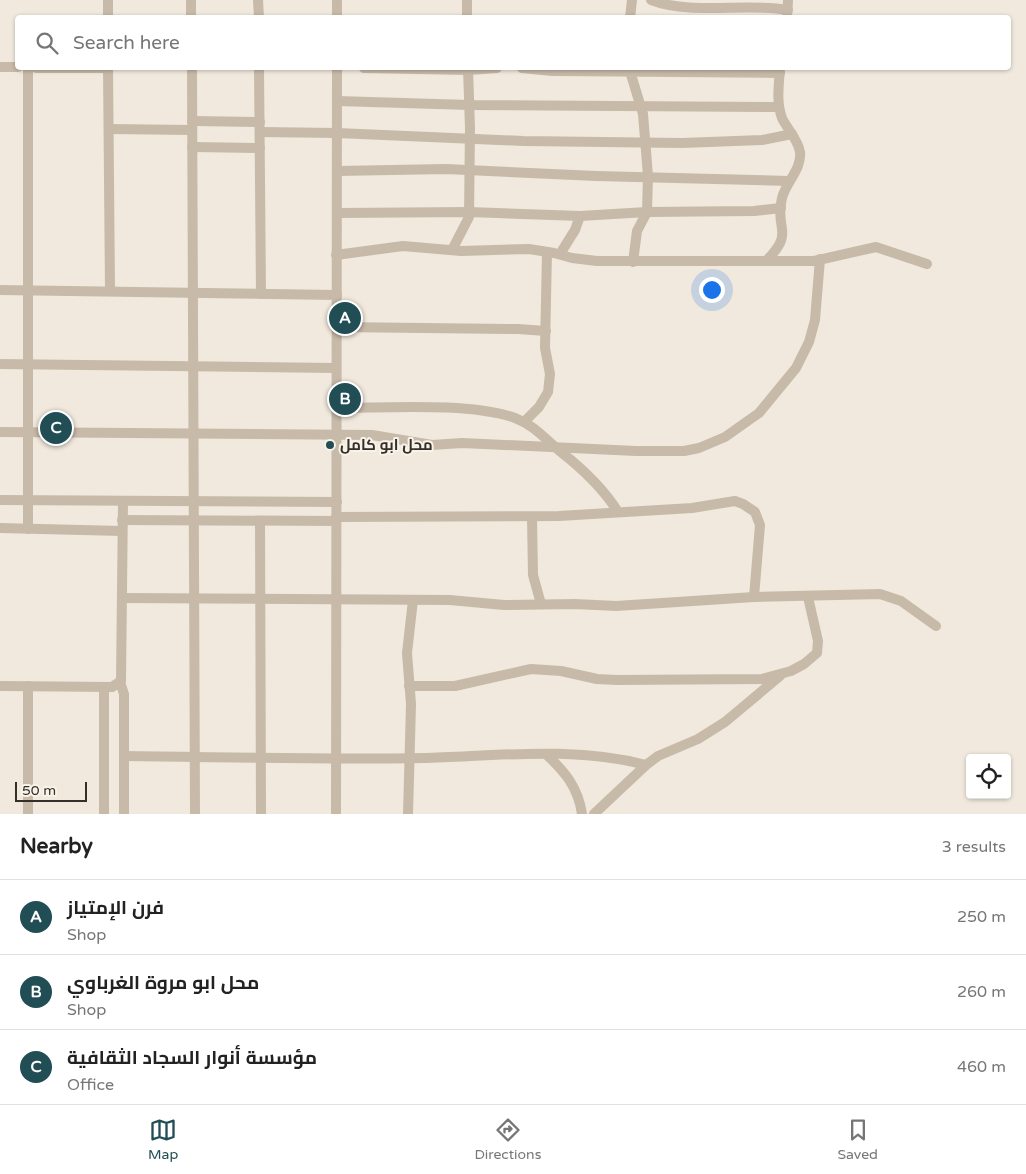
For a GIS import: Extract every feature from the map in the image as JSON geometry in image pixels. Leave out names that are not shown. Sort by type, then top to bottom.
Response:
[{"type":"street","points":[[108,0],[108,15]]},
{"type":"street","points":[[191,0],[191,15]]},
{"type":"street","points":[[258,0],[258,15]]},
{"type":"street","points":[[337,0],[337,15]]},
{"type":"street","points":[[467,0],[467,15]]},
{"type":"street","points":[[630,15],[632,0]]},
{"type":"street","points":[[651,0],[682,8],[788,9]]},
{"type":"street","points":[[0,67],[15,67]]},
{"type":"street","points":[[28,70],[28,529]]},
{"type":"street","points":[[108,70],[110,291]]},
{"type":"street","points":[[192,70],[194,814]]},
{"type":"street","points":[[259,70],[262,294]]},
{"type":"street","points":[[336,814],[337,70]]},
{"type":"street","points":[[452,250],[465,229],[469,212],[470,105],[468,70]]},
{"type":"street","points":[[542,70],[780,70],[780,107],[783,120],[792,134],[800,153],[798,167],[789,181],[782,199],[783,238],[781,245],[766,261]]},
{"type":"street","points":[[630,70],[640,105],[646,141],[648,176],[647,212],[637,232],[633,262]]},
{"type":"street","points":[[337,101],[470,105],[780,107]]},
{"type":"street","points":[[109,128],[192,125],[260,127],[470,140],[682,143],[762,140],[792,134]]},
{"type":"street","points":[[192,147],[260,148]]},
{"type":"street","points":[[337,171],[470,171],[789,181]]},
{"type":"street","points":[[336,213],[469,212],[580,216],[647,212],[754,211],[781,208]]},
{"type":"street","points":[[560,254],[575,230],[580,216]]},
{"type":"street","points":[[336,255],[403,246],[481,252],[529,249],[589,260],[633,262],[766,261],[820,259],[876,247],[927,264]]},
{"type":"street","points":[[524,422],[539,408],[548,392],[550,374],[545,348],[547,252]]},
{"type":"street","points":[[0,432],[372,435],[432,445],[462,443],[684,451],[712,443],[740,427],[759,413],[796,368],[803,357],[815,320],[820,259]]},
{"type":"street","points":[[0,290],[336,295]]},
{"type":"street","points":[[336,327],[546,331]]},
{"type":"street","points":[[0,364],[336,368]]},
{"type":"street","points":[[336,408],[454,409],[500,415],[524,422],[603,489],[618,512]]},
{"type":"street","points":[[0,500],[336,502]]},
{"type":"street","points":[[0,686],[104,687],[115,686],[120,682],[122,678],[123,501]]},
{"type":"street","points":[[122,520],[260,521],[532,517],[692,508],[726,502],[743,504],[755,512],[760,525],[754,597]]},
{"type":"street","points":[[532,517],[533,575],[541,604]]},
{"type":"street","points":[[260,521],[261,814]]},
{"type":"street","points":[[0,528],[122,531]]},
{"type":"street","points":[[122,598],[450,600],[504,605],[641,605],[754,597],[880,594],[893,597],[936,626]]},
{"type":"street","points":[[410,686],[455,686],[531,669],[561,670],[597,679],[617,680],[733,681],[762,679],[780,675],[804,664],[817,653],[818,640],[808,597]]},
{"type":"street","points":[[408,814],[411,758],[408,646],[413,600]]},
{"type":"street","points":[[594,814],[646,764],[698,739],[725,722],[780,675]]},
{"type":"street","points":[[120,682],[124,691],[124,814]]},
{"type":"street","points":[[28,686],[28,814]]},
{"type":"street","points":[[104,687],[104,814]]},
{"type":"street","points":[[124,756],[261,759],[411,758],[546,754],[614,757],[646,764]]},
{"type":"street","points":[[546,754],[566,773],[574,787],[582,814]]},
{"type":"place","name":"فرن الإمتياز","points":[[345,318]]},
{"type":"place","name":"محل ابو مروة الغرباوي","points":[[345,399]]},
{"type":"place","name":"مؤسسة أنوار السجاد الثقافية","points":[[56,428]]},
{"type":"place","name":"محل ابو كامل","points":[[330,445]]}]
